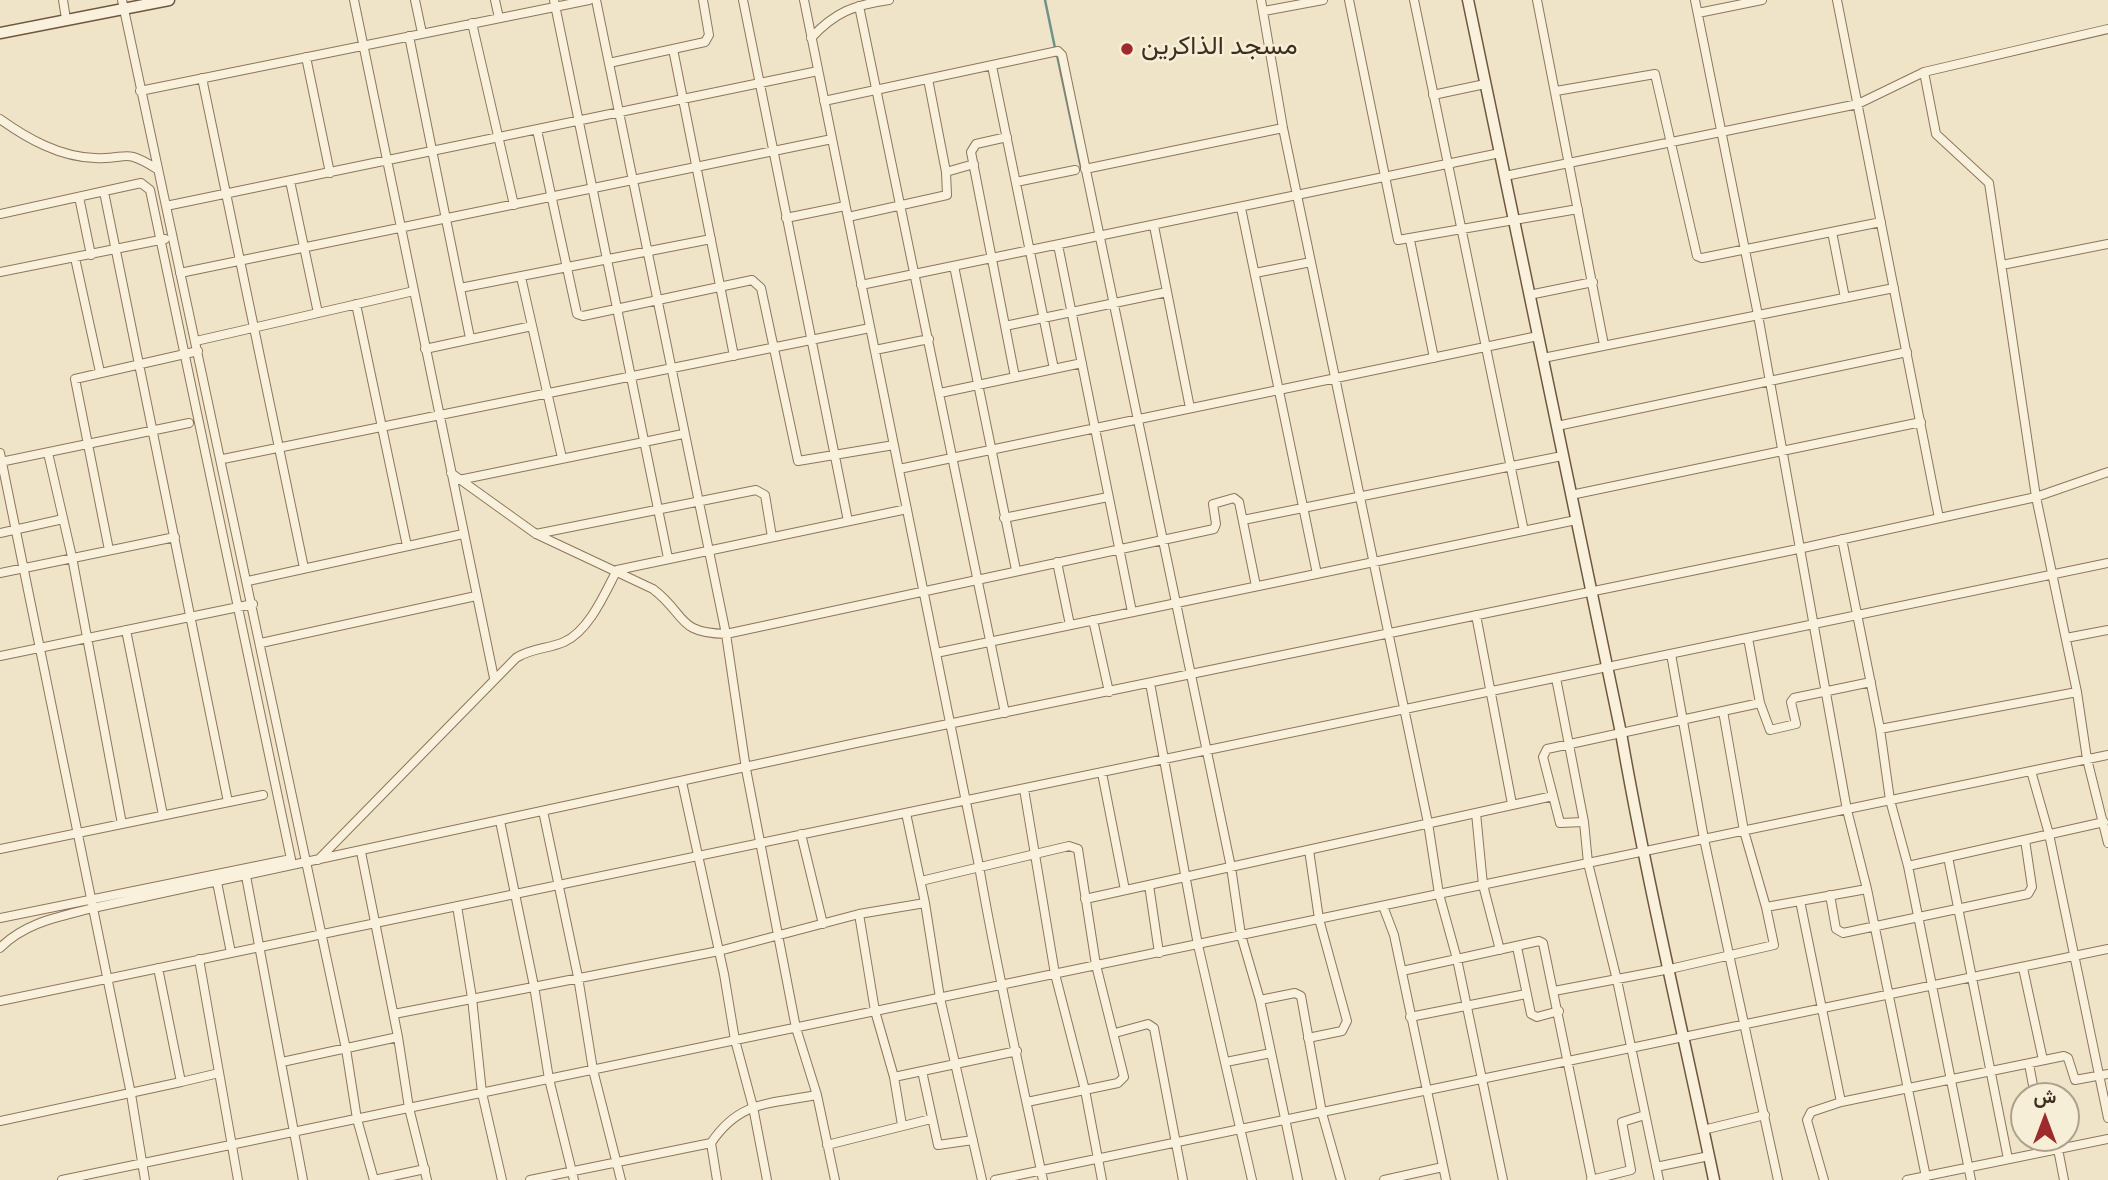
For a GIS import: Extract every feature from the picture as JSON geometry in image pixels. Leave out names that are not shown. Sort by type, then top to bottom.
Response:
[{"type":"street","points":[[63,0],[66,19]]},
{"type":"street","points":[[0,33],[123,5],[169,0]]},
{"type":"street","points":[[354,0],[494,678]]},
{"type":"street","points":[[415,0],[422,33]]},
{"type":"street","points":[[495,0],[499,18]]},
{"type":"street","points":[[140,91],[499,18],[555,3],[585,0]]},
{"type":"street","points":[[596,0],[726,634],[746,769],[781,937],[796,1028],[817,1095],[835,1180]]},
{"type":"street","points":[[610,63],[705,42],[708,39],[703,0]]},
{"type":"street","points":[[743,0],[848,521]]},
{"type":"street","points":[[804,0],[966,800],[999,985],[1017,1051],[1042,1175]]},
{"type":"street","points":[[811,38],[830,18],[859,6],[889,0]]},
{"type":"street","points":[[1261,0],[1283,128],[1429,823],[1439,894],[1457,959],[1503,1180]]},
{"type":"street","points":[[1264,11],[1323,0]]},
{"type":"street","points":[[1349,0],[1395,237],[1401,241],[1410,240],[1578,209]]},
{"type":"street","points":[[1413,0],[1524,531]]},
{"type":"street","points":[[1468,0],[1621,733],[1641,852],[1670,969],[1714,1180]]},
{"type":"street","points":[[1537,0],[1605,345]]},
{"type":"street","points":[[1695,0],[1746,250],[1847,810],[1867,889],[1926,1177]]},
{"type":"street","points":[[1698,13],[1762,0]]},
{"type":"street","points":[[1837,0],[1940,518]]},
{"type":"street","points":[[555,3],[668,558]]},
{"type":"street","points":[[123,5],[261,643],[312,863],[322,934],[346,1049],[356,1119],[374,1180],[425,1169]]},
{"type":"street","points":[[859,6],[1005,713]]},
{"type":"street","points":[[472,23],[514,205]]},
{"type":"street","points":[[1504,176],[1858,104],[1924,72],[2108,29]]},
{"type":"street","points":[[409,36],[470,338]]},
{"type":"street","points":[[673,49],[734,355]]},
{"type":"street","points":[[824,102],[1061,52],[1231,867],[1241,935],[1260,1000],[1298,1180]]},
{"type":"street","points":[[306,57],[330,173]]},
{"type":"street","points":[[992,65],[1054,369]]},
{"type":"street","points":[[166,206],[500,139],[818,71]]},
{"type":"street","points":[[1924,72],[1936,134],[1989,183],[2036,497],[2077,692],[2087,760],[2108,843]]},
{"type":"street","points":[[1556,91],[1655,74],[1695,253],[1702,258],[1881,222]]},
{"type":"street","points":[[202,78],[304,568]]},
{"type":"street","points":[[848,218],[947,195],[946,172],[928,79]]},
{"type":"street","points":[[1433,95],[1485,84]]},
{"type":"street","points":[[0,119],[23,136],[52,149],[97,159],[127,154],[157,169]]},
{"type":"street","points":[[1085,169],[1283,128]]},
{"type":"street","points":[[537,130],[577,314],[617,309],[752,280],[758,283],[797,459],[802,462],[894,444]]},
{"type":"street","points":[[1007,137],[976,144],[971,152],[1016,377]]},
{"type":"street","points":[[180,273],[832,139]]},
{"type":"street","points":[[862,285],[1500,153]]},
{"type":"street","points":[[946,172],[974,164]]},
{"type":"street","points":[[1016,181],[1075,170]]},
{"type":"street","points":[[290,181],[318,313]]},
{"type":"street","points":[[0,214],[146,185],[161,240],[291,859],[0,918]]},
{"type":"street","points":[[104,192],[228,802]]},
{"type":"street","points":[[79,197],[91,255]]},
{"type":"street","points":[[786,218],[845,206]]},
{"type":"street","points":[[1241,208],[1317,574]]},
{"type":"street","points":[[1154,226],[1189,408]]},
{"type":"street","points":[[1832,232],[1845,298]]},
{"type":"street","points":[[0,272],[173,237]]},
{"type":"street","points":[[460,288],[711,239]]},
{"type":"street","points":[[1410,240],[1434,358]]},
{"type":"street","points":[[2002,265],[2108,244]]},
{"type":"street","points":[[1058,245],[1132,612]]},
{"type":"street","points":[[75,258],[100,372]]},
{"type":"street","points":[[1255,273],[1311,262]]},
{"type":"street","points":[[954,267],[1016,570]]},
{"type":"street","points":[[521,277],[562,458]]},
{"type":"street","points":[[1529,295],[1593,282]]},
{"type":"street","points":[[1543,358],[1894,288]]},
{"type":"street","points":[[196,341],[414,291]]},
{"type":"street","points":[[1005,326],[1167,292]]},
{"type":"street","points":[[356,304],[407,546]]},
{"type":"street","points":[[425,349],[532,326]]},
{"type":"street","points":[[223,459],[870,328]]},
{"type":"street","points":[[899,470],[1538,336]]},
{"type":"street","points":[[874,350],[929,339]]},
{"type":"street","points":[[109,550],[75,379],[198,351]]},
{"type":"street","points":[[1557,426],[1907,352]]},
{"type":"street","points":[[940,393],[1082,363]]},
{"type":"street","points":[[1571,495],[1921,422]]},
{"type":"street","points":[[145,1180],[108,978],[1,459],[48,453],[189,423]]},
{"type":"street","points":[[459,480],[683,434]]},
{"type":"street","points":[[48,453],[88,638],[122,824]]},
{"type":"street","points":[[1243,520],[1562,456]]},
{"type":"street","points":[[0,948],[11,937],[34,924],[93,908],[1005,713],[1798,549],[2036,497],[2108,472]]},
{"type":"street","points":[[451,473],[536,534],[653,589],[668,601],[686,624],[698,632],[726,634],[1214,529],[1215,502],[1237,499],[1256,586]]},
{"type":"street","points":[[536,534],[698,501],[762,492],[772,537]]},
{"type":"street","points":[[1004,518],[1108,497]]},
{"type":"street","points":[[312,863],[494,678],[526,652],[570,639],[584,623],[617,570],[907,509]]},
{"type":"street","points":[[0,533],[63,520]]},
{"type":"street","points":[[936,653],[1576,520]]},
{"type":"street","points":[[248,580],[463,534]]},
{"type":"street","points":[[0,573],[175,537]]},
{"type":"street","points":[[1842,539],[1880,729],[1890,800],[1908,866],[1971,1180]]},
{"type":"street","points":[[1057,562],[1070,625]]},
{"type":"street","points":[[0,1000],[2108,563]]},
{"type":"street","points":[[261,643],[476,596]]},
{"type":"street","points":[[0,656],[253,604]]},
{"type":"street","points":[[1476,615],[1512,804]]},
{"type":"street","points":[[1093,620],[1109,692]]},
{"type":"street","points":[[126,630],[163,815]]},
{"type":"street","points":[[2066,638],[2108,630]]},
{"type":"street","points":[[1748,638],[1760,703],[1768,727],[1774,732],[1796,724],[1791,702],[1794,698],[1871,682]]},
{"type":"street","points":[[1671,654],[1704,839],[1732,956],[1778,1180]]},
{"type":"street","points":[[1556,678],[1584,822],[1588,863],[1617,980],[1659,1180]]},
{"type":"street","points":[[1150,683],[1198,945],[1252,1180]]},
{"type":"street","points":[[1880,729],[2077,692]]},
{"type":"street","points":[[1584,822],[1560,822],[1544,752],[1760,703]]},
{"type":"street","points":[[1554,991],[1670,969],[1774,945],[1744,831],[1723,711]]},
{"type":"street","points":[[62,1180],[90,1177],[229,1145],[2108,755]]},
{"type":"street","points":[[2031,771],[2049,834],[2073,955],[2104,1075],[2108,1118]]},
{"type":"street","points":[[1102,773],[1125,890]]},
{"type":"street","points":[[682,782],[767,1180]]},
{"type":"street","points":[[1024,789],[1037,853],[1055,974],[1085,1090],[1102,1180]]},
{"type":"street","points":[[0,849],[263,794]]},
{"type":"street","points":[[1085,899],[1553,796]]},
{"type":"street","points":[[543,811],[578,977],[593,1070],[621,1180]]},
{"type":"street","points":[[906,813],[921,881],[940,998],[982,1180]]},
{"type":"street","points":[[1476,813],[1483,885],[1500,950]]},
{"type":"street","points":[[500,821],[534,986],[549,1079],[573,1176]]},
{"type":"street","points":[[1908,866],[2104,822]]},
{"type":"street","points":[[801,834],[823,924]]},
{"type":"street","points":[[1829,895],[1839,932],[1875,928],[2031,892],[2025,840]]},
{"type":"street","points":[[921,881],[1069,846],[1078,849],[1096,965],[1115,1033],[1123,1081],[1027,1102]]},
{"type":"street","points":[[1308,1038],[1342,1031],[1347,1021],[1319,919],[1309,850]]},
{"type":"street","points":[[361,852],[394,1014],[409,1108],[427,1180]]},
{"type":"street","points":[[1948,857],[2008,1159]]},
{"type":"street","points":[[246,876],[303,1180]]},
{"type":"street","points":[[217,882],[232,953]]},
{"type":"street","points":[[1149,885],[1158,953]]},
{"type":"street","points":[[1766,907],[1867,889]]},
{"type":"street","points":[[1800,901],[1842,1102]]},
{"type":"street","points":[[394,1014],[719,951],[781,937],[859,914],[925,903]]},
{"type":"street","points":[[457,906],[472,998],[482,1093],[502,1180]]},
{"type":"street","points":[[1383,906],[1402,971],[1446,1180]]},
{"type":"street","points":[[859,914],[875,1011],[894,1077],[902,1125]]},
{"type":"street","points":[[1402,971],[1544,943],[1592,1180],[1631,1170],[1622,1122],[1644,1115]]},
{"type":"street","points":[[1517,947],[1533,1016],[1559,1011]]},
{"type":"street","points":[[995,1180],[1042,1175],[1175,1143],[2108,949]]},
{"type":"street","points":[[199,959],[229,1145],[238,1180]]},
{"type":"street","points":[[158,968],[181,1082]]},
{"type":"street","points":[[2023,968],[2043,1060]]},
{"type":"street","points":[[1260,1000],[1299,993],[1322,1113],[1341,1180]]},
{"type":"street","points":[[1410,1017],[1527,994]]},
{"type":"street","points":[[1115,1033],[1148,1024],[1154,1028],[1183,1180]]},
{"type":"street","points":[[282,1062],[398,1037]]},
{"type":"street","points":[[894,1077],[1017,1051]]},
{"type":"street","points":[[1226,1062],[1271,1053]]},
{"type":"street","points":[[1824,1180],[1807,1116],[1842,1102],[2067,1056],[2075,1080],[2104,1075]]},
{"type":"street","points":[[2029,1064],[2032,1082]]},
{"type":"street","points":[[922,1071],[939,1146],[973,1140]]},
{"type":"street","points":[[0,1121],[219,1073]]},
{"type":"street","points":[[530,1180],[573,1176],[617,1162],[710,1143],[733,1116],[753,1107],[817,1095]]},
{"type":"street","points":[[1703,1130],[1765,1115]]},
{"type":"street","points":[[827,1145],[931,1119]]},
{"type":"street","points":[[2080,1145],[2108,1139]]},
{"type":"street","points":[[710,1143],[717,1180]]},
{"type":"street","points":[[1907,1180],[2041,1152]]},
{"type":"street","points":[[2059,1152],[2064,1180]]},
{"type":"street","points":[[1656,1167],[1709,1156]]},
{"type":"street","points":[[1384,1180],[1410,1177],[1443,1167]]},
{"type":"waterway","points":[[1045,0],[1055,48]]},
{"type":"waterway","points":[[1057,55],[1081,168]]},
{"type":"place","name":"مسجد الذاكرين","points":[[1127,49]]}]
